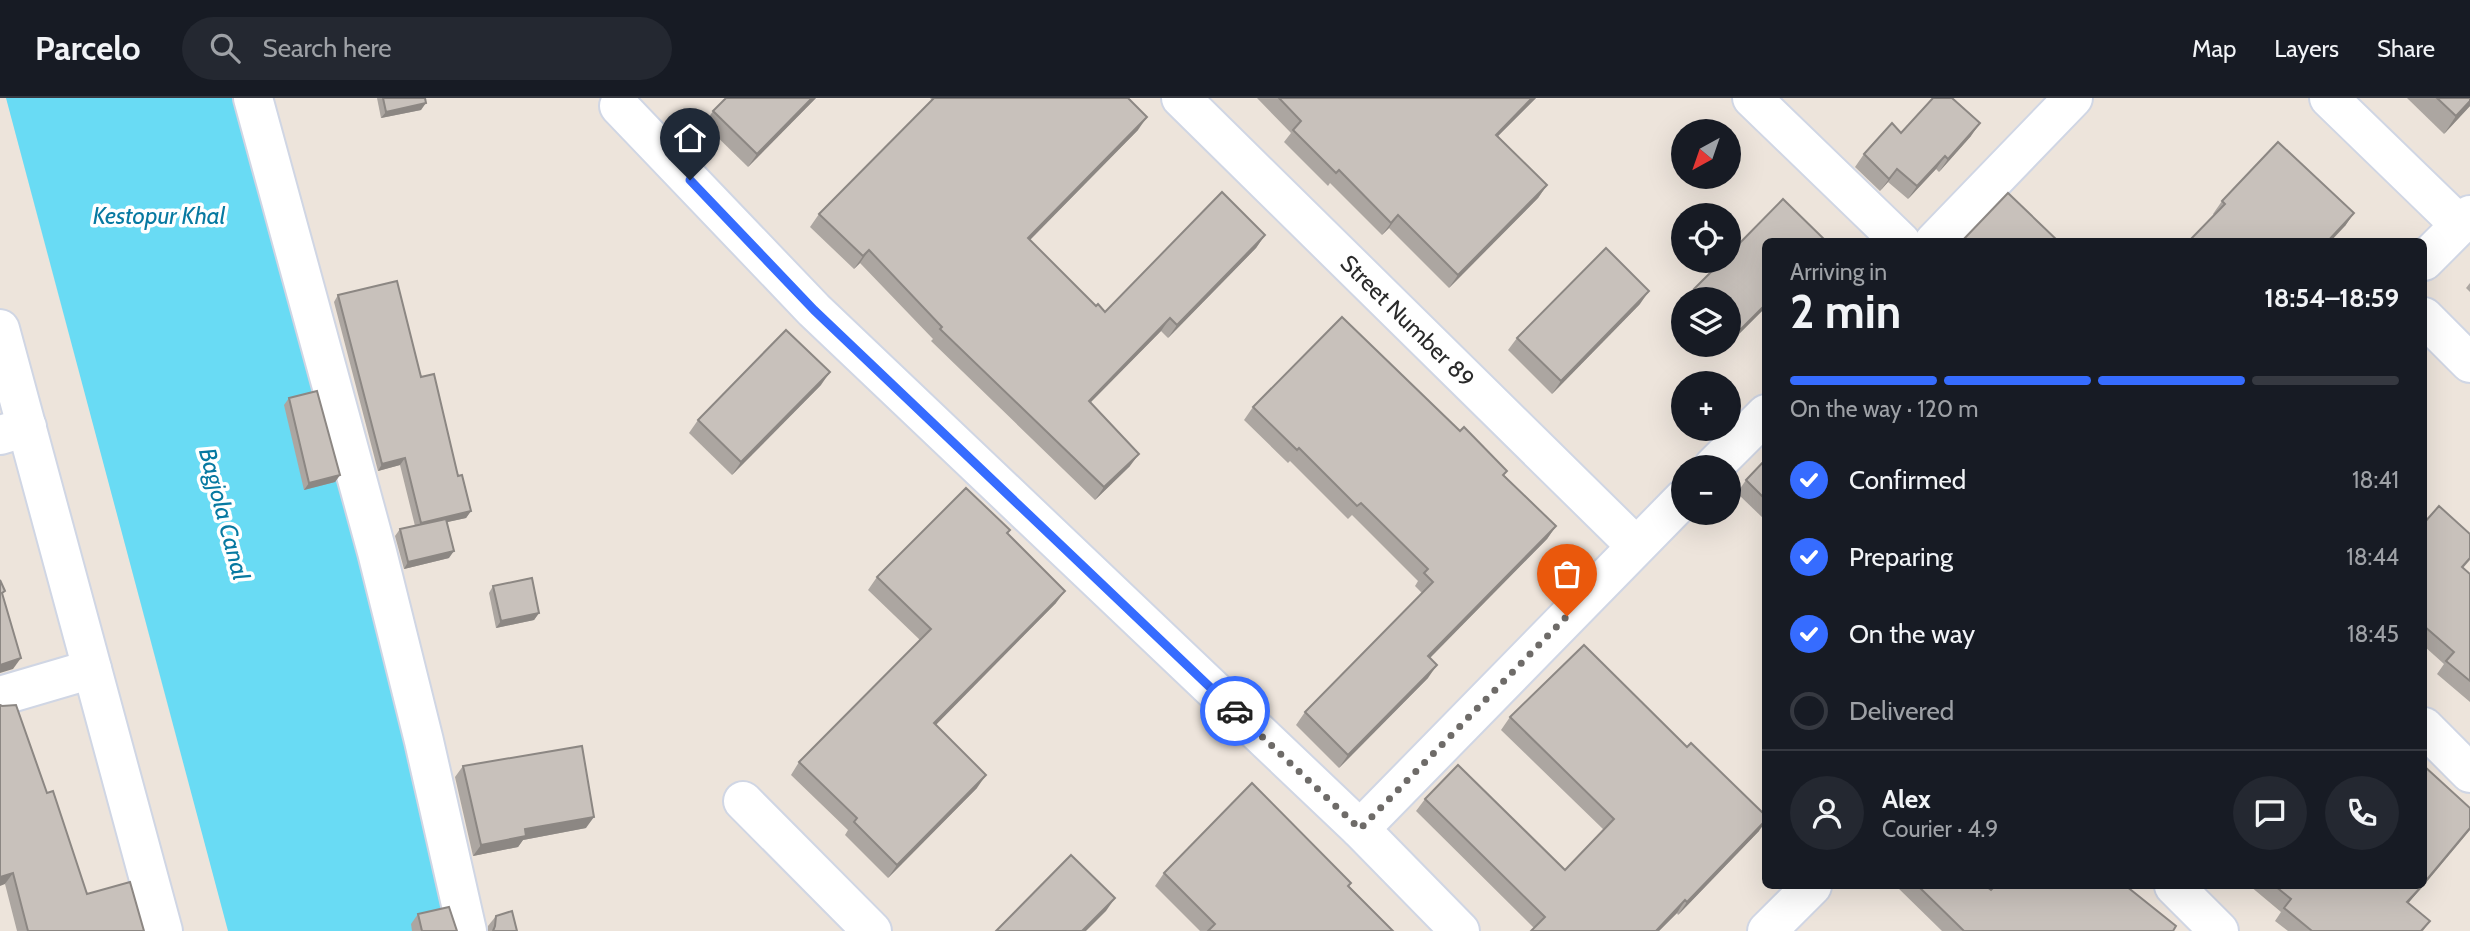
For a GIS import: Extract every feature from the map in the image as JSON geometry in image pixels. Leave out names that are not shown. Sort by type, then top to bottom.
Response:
[{"type":"street","points":[[253,98],[377,552],[467,931]]},
{"type":"street","name":"Street Number 89","points":[[1181,98],[1636,546]]},
{"type":"street","points":[[1752,98],[1897,238]]},
{"type":"street","points":[[1938,238],[2073,98]]},
{"type":"street","points":[[2329,98],[2465,220],[2427,258]]},
{"type":"street","points":[[619,106],[814,310],[1360,829],[1460,931]]},
{"type":"street","points":[[2427,320],[2470,363]]},
{"type":"street","points":[[0,329],[13,431],[92,669],[163,931]]},
{"type":"street","points":[[1725,455],[1762,418]]},
{"type":"street","points":[[1360,829],[1671,511]]},
{"type":"street","points":[[0,696],[92,669]]},
{"type":"street","points":[[2427,730],[2470,773]]},
{"type":"street","points":[[743,801],[872,931]]},
{"type":"street","points":[[1774,929],[1809,889]]},
{"type":"street","points":[[2177,889],[2220,931]]},
{"type":"water","name":"Kestopur Khal","points":[[6,98],[249,98],[466,931],[228,931]]},
{"type":"building","points":[[383,98],[425,98],[426,103],[386,112]]},
{"type":"building","points":[[726,98],[812,98],[757,154],[713,111]]},
{"type":"building","points":[[934,98],[1128,98],[1147,117],[1028,238],[1105,312],[1222,192],[1265,235],[1177,325],[1170,318],[1089,401],[1139,454],[1104,487],[940,329],[942,327],[869,250],[863,256],[819,214]]},
{"type":"building","points":[[1279,98],[1532,98],[1496,135],[1547,185],[1458,275],[1398,215],[1391,223],[1339,170],[1336,173],[1293,130],[1301,121]]},
{"type":"building","points":[[1933,98],[1952,98],[1980,123],[1948,159],[1945,156],[1917,186],[1897,169],[1889,179],[1864,154],[1892,123],[1901,133]]},
{"type":"building","points":[[2437,98],[2470,98],[2470,101],[2456,116]]},
{"type":"building","points":[[2278,142],[2354,213],[2331,238],[2192,238],[2225,204],[2222,201]]},
{"type":"building","points":[[2008,193],[2055,238],[1965,238]]},
{"type":"building","points":[[1783,199],[1823,238],[1762,238],[1762,308],[1741,329],[1741,287],[1696,287],[1710,273],[1741,273],[1741,242]]},
{"type":"building","points":[[1606,248],[1649,291],[1561,381],[1517,338]]},
{"type":"building","points":[[397,281],[421,377],[434,374],[458,476],[462,475],[471,511],[421,523],[405,458],[382,464],[338,295]]},
{"type":"building","points":[[1342,317],[1460,431],[1464,427],[1507,471],[1503,475],[1556,526],[1428,656],[1437,665],[1348,755],[1305,712],[1433,582],[1424,573],[1428,569],[1361,503],[1357,506],[1253,407]]},
{"type":"building","points":[[786,330],[830,372],[741,462],[698,420]]},
{"type":"building","points":[[317,391],[340,475],[309,483],[289,398]]},
{"type":"building","points":[[1762,463],[1762,496],[1746,480]]},
{"type":"building","points":[[966,488],[1010,530],[1007,533],[1065,591],[934,723],[986,775],[897,865],[854,822],[857,818],[799,762],[931,629],[877,577]]},
{"type":"building","points":[[2439,506],[2470,534],[2470,558],[2462,567],[2470,574],[2470,681],[2446,661],[2454,652],[2427,629],[2427,520]]},
{"type":"building","points":[[446,519],[454,551],[408,562],[400,529]]},
{"type":"building","points":[[532,578],[539,613],[501,621],[493,586]]},
{"type":"building","points":[[0,580],[21,658],[0,665]]},
{"type":"building","points":[[1584,645],[1687,747],[1691,743],[1762,812],[1762,824],[1656,931],[1531,931],[1545,917],[1425,799],[1458,765],[1565,870],[1614,819],[1510,717]]},
{"type":"building","points":[[0,705],[16,705],[47,793],[53,791],[87,894],[130,882],[144,931],[28,931],[13,873],[0,877]]},
{"type":"building","points":[[582,746],[594,817],[525,829],[526,836],[481,845],[463,766]]},
{"type":"building","points":[[2427,769],[2470,808],[2470,828],[2427,879]]},
{"type":"building","points":[[1252,783],[1351,883],[1348,886],[1393,931],[1208,931],[1215,924],[1164,873]]},
{"type":"building","points":[[1071,855],[1115,898],[1082,931],[996,931]]},
{"type":"building","points":[[1921,889],[2130,889],[2176,926],[2173,931],[1964,931]]},
{"type":"building","points":[[2279,889],[2419,889],[2407,902],[2430,921],[2421,931],[2312,931],[2284,908],[2291,899]]},
{"type":"building","points":[[449,907],[457,931],[422,931],[418,914]]},
{"type":"building","points":[[512,911],[517,931],[493,931],[496,916]]},
{"type":"way so far","points":[[1235,711],[1360,829],[1567,616]]},
{"type":"route","points":[[690,180],[814,310],[1235,711]]},
{"type":"water label","name":"Bagjola Canal","points":[[224,514]]}]
